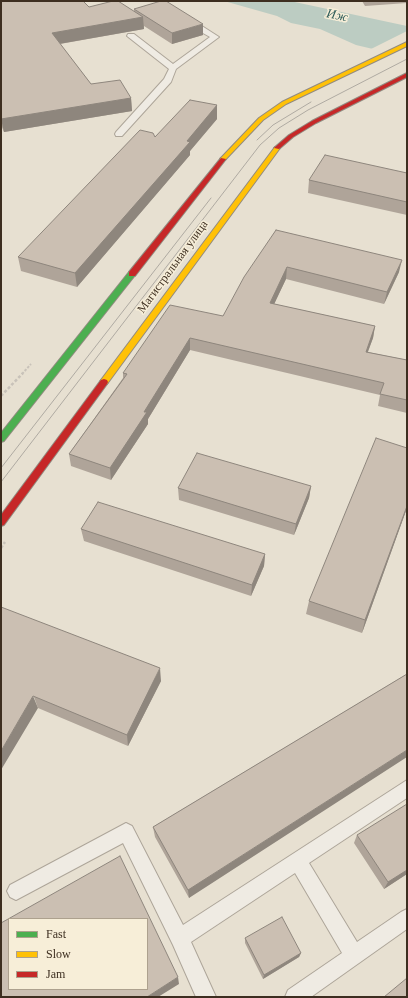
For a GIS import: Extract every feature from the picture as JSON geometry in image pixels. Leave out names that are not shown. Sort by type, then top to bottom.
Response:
[{"type":"main road","name":"Магистральная улица","points":[[1,439],[230,150],[261,119],[284,103],[407,44]]},
{"type":"main road","name":"Магистральная улица","points":[[1,522],[272,152],[291,136],[314,122],[407,75]]},
{"type":"lane","points":[[119,134],[168,80],[173,68],[215,37],[182,17]]},
{"type":"lane","points":[[131,36],[173,68]]},
{"type":"lane","points":[[180,938],[407,788]]},
{"type":"lane","points":[[16,891],[126,832],[180,938],[206,997]]},
{"type":"lane","points":[[297,860],[354,955]]},
{"type":"lane","points":[[295,997],[407,918]]},
{"type":"water","name":"Иж","points":[[224,1],[290,1],[407,26],[407,57],[356,45],[320,29],[291,23],[277,16]]},
{"type":"pier","points":[[407,31],[407,59],[369,50]]},
{"type":"building","points":[[1,1],[83,1],[89,7],[118,1],[143,17],[52,33],[91,84],[120,80],[131,98],[1,119]]},
{"type":"building","points":[[161,1],[166,1],[203,24],[172,33],[134,9]]},
{"type":"building","points":[[190,100],[217,105],[187,141],[190,142],[75,273],[18,257],[140,130],[153,133],[155,137]]},
{"type":"building","points":[[325,155],[407,173],[407,202],[309,180]]},
{"type":"building","points":[[276,230],[402,260],[387,292],[287,267],[270,303],[375,326],[366,352],[407,360],[407,400],[380,394],[384,383],[190,338],[144,412],[147,412],[110,468],[69,454],[127,374],[123,373],[170,305],[223,316],[244,277]]},
{"type":"building","points":[[376,438],[407,448],[407,506],[365,620],[309,601]]},
{"type":"building","points":[[197,453],[311,486],[296,524],[178,488]]},
{"type":"building","points":[[98,502],[265,554],[252,585],[81,529]]},
{"type":"building","points":[[1,607],[160,668],[127,735],[33,696],[1,751]]},
{"type":"building","points":[[407,674],[407,750],[188,890],[153,827]]},
{"type":"building","points":[[407,804],[407,870],[388,882],[357,835]]},
{"type":"building","points":[[120,856],[178,977],[147,997],[1,997],[1,923],[8,919],[8,990],[148,990],[148,918],[10,918]]},
{"type":"building","points":[[282,917],[301,953],[264,975],[245,938]]},
{"type":"building","points":[[407,978],[407,997],[384,997]]},
{"type":"tram line","points":[[1,482],[260,145],[279,128],[308,110],[407,59]]},
{"type":"tram line","points":[[257,140],[273,125],[311,102]]},
{"type":"tram line","points":[[1,468],[211,198]]},
{"type":"traffic: fast","points":[[1,439],[132,274]]},
{"type":"traffic: slow","points":[[223,159],[261,119],[284,103],[407,44]]},
{"type":"traffic: slow","points":[[104,382],[277,148]]},
{"type":"traffic: jam","points":[[277,148],[291,136],[314,122],[407,75]]},
{"type":"traffic: jam","points":[[132,274],[223,159]]},
{"type":"traffic: jam","points":[[1,522],[104,382]]}]
